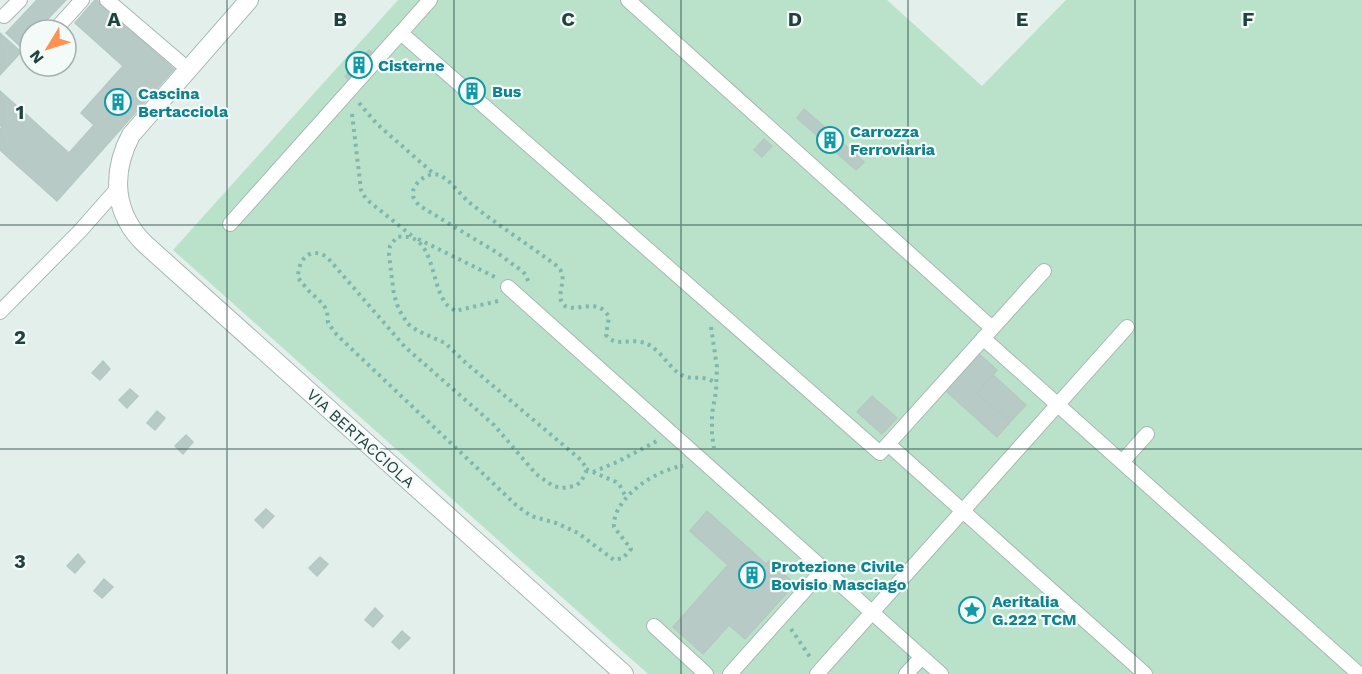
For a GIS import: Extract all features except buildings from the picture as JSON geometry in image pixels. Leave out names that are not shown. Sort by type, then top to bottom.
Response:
[{"type":"street","name":"VIA BERTACCIOLA","points":[[249,0],[131,135],[119,165],[118,188],[126,219],[142,242],[624,674]]},
{"type":"lane","points":[[4,16],[20,0]]},
{"type":"lane","points":[[66,18],[82,0]]},
{"type":"lane","points":[[107,0],[194,63]]},
{"type":"lane","points":[[230,224],[430,0]]},
{"type":"lane","points":[[628,0],[988,333],[1058,405],[1359,674]]},
{"type":"lane","points":[[401,33],[880,453],[1044,271]]},
{"type":"lane","points":[[0,312],[80,231],[118,188]]},
{"type":"lane","points":[[508,287],[941,674]]},
{"type":"lane","points":[[818,672],[1127,327]]},
{"type":"lane","points":[[1122,462],[1147,434]]},
{"type":"lane","points":[[888,444],[1145,674]]},
{"type":"lane","points":[[730,674],[823,570]]},
{"type":"lane","points":[[654,626],[706,674]]},
{"type":"lane","points":[[906,674],[922,657]]},
{"type":"path","points":[[349,90],[377,124],[434,174]]},
{"type":"path","points":[[349,90],[361,190],[366,198],[411,236],[496,278],[508,287]]},
{"type":"path","points":[[626,497],[616,482],[585,467],[586,472],[581,482],[575,486],[554,486],[544,480],[536,474],[495,425],[405,347],[327,257],[322,253],[314,252],[302,262],[298,270],[298,278],[323,304],[327,311],[330,328],[481,473],[531,516],[556,523],[578,533],[614,560],[619,560],[631,549],[614,527],[615,515],[626,497],[640,485],[663,472],[674,467],[694,465],[701,460]]},
{"type":"path","points":[[701,296],[712,334],[717,367],[712,414],[716,455]]},
{"type":"path","points":[[593,472],[672,434]]},
{"type":"path","points":[[782,616],[818,672]]},
{"type":"green space","points":[[398,0],[887,0],[982,86],[1066,0],[1362,0],[1362,674],[648,674],[173,250]]},
{"type":"place","name":"Cisterne","points":[[359,65]]},
{"type":"place","name":"Bus","points":[[472,91]]},
{"type":"place","name":"Cascina Bertacciola","points":[[118,102]]},
{"type":"place","name":"Carrozza Ferroviaria","points":[[830,140]]},
{"type":"place","name":"Protezione Civile Bovisio Masciago","points":[[752,575]]},
{"type":"place","name":"Aeritalia G.222 TCM","points":[[972,610]]}]
